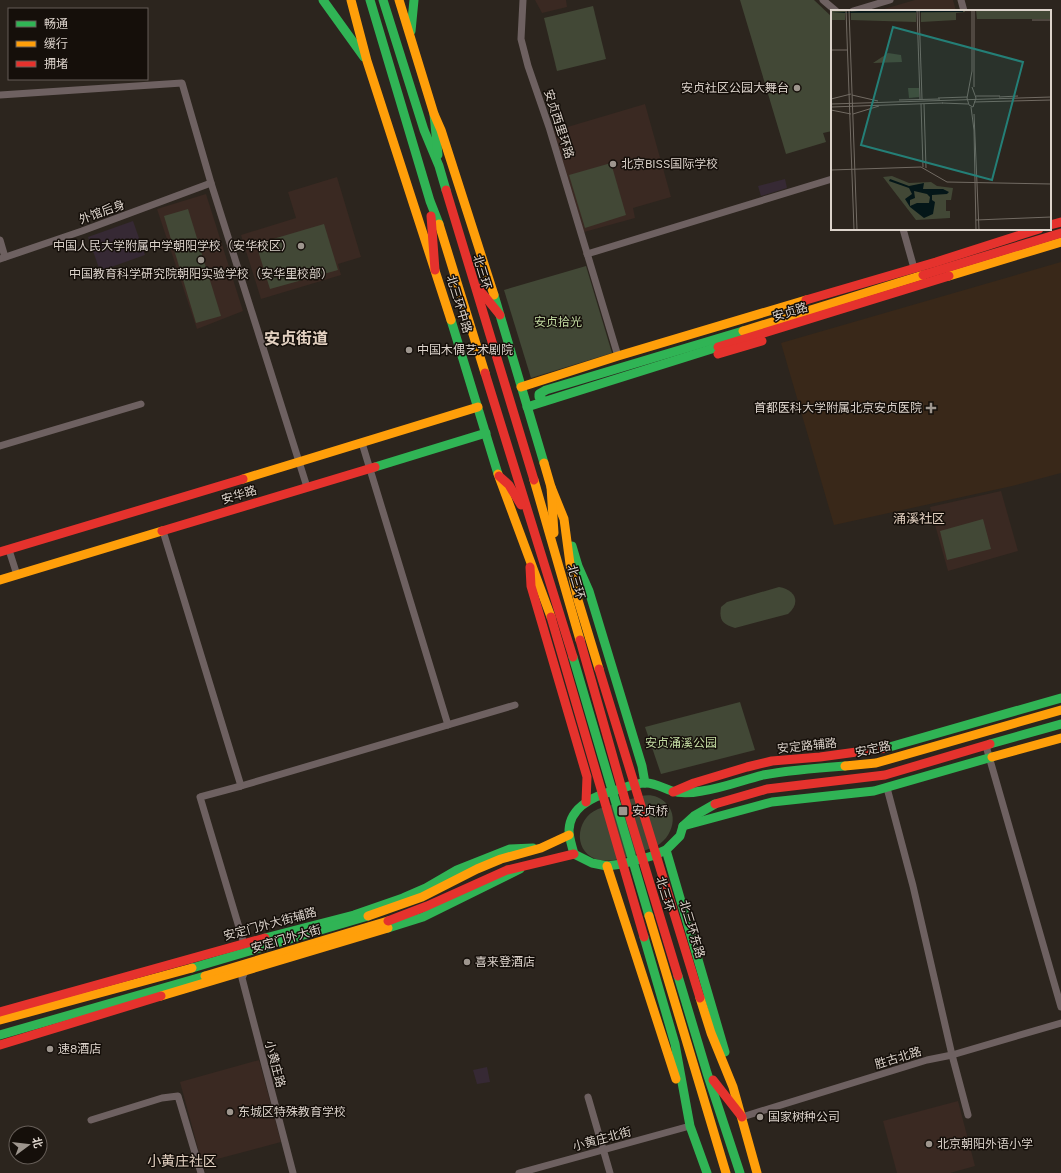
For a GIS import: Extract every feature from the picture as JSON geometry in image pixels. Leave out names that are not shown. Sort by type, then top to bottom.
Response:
[{"type":"main road","points":[[323,0],[367,61]]},
{"type":"main road","name":"北三环中路","points":[[351,0],[367,61],[435,270],[499,476],[529,557],[554,611]]},
{"type":"main road","name":"北三环","points":[[370,0],[430,201],[439,224],[531,522],[554,611],[726,1173]]},
{"type":"main road","name":"北三环","points":[[383,0],[424,130],[439,166],[553,544],[631,821],[696,1037],[740,1173]]},
{"type":"main road","points":[[399,0],[434,114],[500,315],[551,488],[564,520],[578,566],[589,591],[642,766],[645,783]]},
{"type":"main road","points":[[410,37],[414,0]]},
{"type":"main road","points":[[434,114],[439,166]]},
{"type":"main road","points":[[430,201],[435,270]]},
{"type":"main road","points":[[1051,226],[1061,222]]},
{"type":"main road","name":"安贞路","points":[[528,410],[864,306],[1037,230]]},
{"type":"main road","name":"安贞路","points":[[939,274],[1061,233]]},
{"type":"main road","name":"安贞路","points":[[549,389],[682,350],[833,303],[1061,242]]},
{"type":"main road","name":"安贞路","points":[[521,387],[618,356],[914,268],[939,274],[1061,249]]},
{"type":"main road","points":[[473,282],[500,315]]},
{"type":"main road","points":[[833,303],[838,291]]},
{"type":"main road","points":[[663,343],[682,350]]},
{"type":"main road","name":"安贞路","points":[[528,410],[544,401],[691,359]]},
{"type":"main road","points":[[544,401],[539,398],[539,394],[549,389],[570,371]]},
{"type":"main road","name":"安华路","points":[[0,552],[478,407]]},
{"type":"main road","name":"安华路","points":[[0,580],[486,433]]},
{"type":"main road","points":[[499,476],[509,485],[531,522]]},
{"type":"main road","points":[[551,488],[555,529],[553,544]]},
{"type":"main road","name":"北三环东路","points":[[564,520],[570,564],[578,600],[711,1032],[733,1087],[757,1173]]},
{"type":"main road","points":[[529,557],[531,586],[587,777],[586,802]]},
{"type":"main road","points":[[554,611],[675,1044],[690,1126],[707,1173]]},
{"type":"main road","name":"安定路辅路","points":[[673,792],[694,783],[746,767],[772,762],[887,748],[1061,698]]},
{"type":"main road","name":"安定路","points":[[673,792],[687,792],[718,787],[770,774],[876,763],[1061,710]]},
{"type":"main road","points":[[673,792],[656,784],[645,783],[631,785],[599,795],[586,802],[571,821],[569,835],[574,854],[592,863],[607,866],[622,864],[652,856],[666,850],[680,836],[683,826],[694,816],[712,805],[767,789],[885,775],[1061,724]]},
{"type":"main road","points":[[964,725],[990,730]]},
{"type":"main road","points":[[683,826],[772,802],[857,794],[887,788],[1061,738]]},
{"type":"main road","name":"安定门外大街","points":[[0,1020],[245,948],[379,913],[422,897],[477,869],[501,859],[541,848],[569,835]]},
{"type":"main road","points":[[666,850],[724,1050],[733,1087]]},
{"type":"main road","name":"安定门外大街","points":[[0,1035],[248,966],[395,919],[427,906],[481,880],[507,870],[574,854]]},
{"type":"main road","points":[[607,866],[688,1114]]},
{"type":"main road","name":"安定门外大街辅路","points":[[0,1012],[245,948]]},
{"type":"main road","points":[[0,1045],[248,966]]},
{"type":"main road","points":[[707,1072],[742,1117]]},
{"type":"street","name":"安贞西里环路","points":[[523,0],[521,39],[526,59],[549,127],[618,356]]},
{"type":"street","points":[[823,0],[835,10]]},
{"type":"street","points":[[856,10],[890,0]]},
{"type":"street","points":[[961,0],[964,10]]},
{"type":"street","points":[[0,95],[182,83],[307,487]]},
{"type":"street","points":[[587,254],[831,179]]},
{"type":"street","name":"外馆后身","points":[[2,258],[82,231],[212,183]]},
{"type":"street","points":[[903,230],[914,268]]},
{"type":"street","points":[[0,240],[2,258]]},
{"type":"street","points":[[0,446],[141,404]]},
{"type":"street","points":[[362,443],[448,725]]},
{"type":"street","points":[[163,531],[241,786]]},
{"type":"street","points":[[9,550],[17,575]]},
{"type":"street","points":[[245,948],[200,796],[241,786],[515,705]]},
{"type":"street","points":[[986,746],[1061,1007]]},
{"type":"street","points":[[887,788],[913,886],[952,1055],[968,1115]]},
{"type":"street","name":"小黄庄路","points":[[248,966],[242,978],[293,1173]]},
{"type":"street","name":"胜古北路","points":[[742,1117],[927,1060],[952,1055],[1060,1026]]},
{"type":"street","points":[[91,1120],[162,1098],[178,1096],[201,1173]]},
{"type":"street","points":[[588,1097],[610,1173]]},
{"type":"street","name":"小黄庄北街","points":[[519,1173],[690,1126]]},
{"type":"shaded area","points":[[535,0],[566,0],[567,7],[542,13]]},
{"type":"shaded area","points":[[915,0],[953,0],[956,10],[880,10]]},
{"type":"shaded area","name":"北京BISS国际学校","points":[[645,104],[671,197],[633,208],[635,218],[584,232],[554,131]]},
{"type":"shaded area","name":"中国人民大学附属中学朝阳学校（安华校区）","points":[[337,177],[361,257],[338,264],[341,275],[261,299],[241,235],[296,218],[288,192]]},
{"type":"shaded area","points":[[785,179],[787,188],[761,196],[758,186]]},
{"type":"shaded area","name":"中国教育科学研究院朝阳实验学校（安华里校部）","points":[[206,194],[243,311],[197,329],[157,209]]},
{"type":"shaded area","points":[[133,221],[145,255],[100,271],[88,237]]},
{"type":"shaded area","name":"首都医科大学附属北京安贞医院","points":[[1061,262],[1061,473],[1012,486],[834,525],[781,343]]},
{"type":"shaded area","points":[[1001,491],[1018,551],[948,571],[930,507]]},
{"type":"shaded area","name":"东城区特殊教育学校","points":[[259,1060],[281,1142],[202,1163],[180,1082]]},
{"type":"shaded area","points":[[487,1067],[490,1082],[477,1084],[473,1070]]},
{"type":"shaded area","name":"北京朝阳外语小学","points":[[958,1101],[975,1166],[950,1173],[897,1173],[883,1121]]},
{"type":"green space","points":[[740,0],[814,0],[831,16],[831,131],[823,133],[826,142],[786,154]]},
{"type":"green space","points":[[593,6],[606,59],[557,71],[544,18]]},
{"type":"green space","points":[[611,163],[626,215],[585,228],[569,175]]},
{"type":"green space","points":[[188,209],[221,316],[196,323],[164,216]]},
{"type":"green space","points":[[324,224],[338,270],[270,289],[256,244]]},
{"type":"green space","name":"安贞拾光","points":[[586,266],[612,353],[531,378],[504,290]]},
{"type":"green space","points":[[983,519],[991,549],[947,560],[940,531]]},
{"type":"green space","points":[[779,587],[789,591],[795,598],[794,606],[788,614],[735,628],[722,621],[721,607],[727,602]]},
{"type":"green space","name":"安贞涌溪公园","points":[[740,702],[755,750],[661,774],[645,727]]},
{"type":"green space","points":[[641,796],[655,796],[664,801],[669,807],[673,821],[668,835],[657,846],[621,859],[606,861],[591,857],[581,844],[581,828],[584,820],[598,809]]},
{"type":"traffic: fast","points":[[323,0],[364,57]]},
{"type":"traffic: fast","points":[[370,0],[430,201],[439,224]]},
{"type":"traffic: fast","points":[[383,0],[424,130],[439,166],[446,190]]},
{"type":"traffic: fast","points":[[411,31],[414,0]]},
{"type":"traffic: fast","points":[[434,114],[438,155]]},
{"type":"traffic: fast","points":[[494,295],[544,463]]},
{"type":"traffic: fast","points":[[451,320],[498,474]]},
{"type":"traffic: fast","points":[[544,401],[539,397],[539,394],[546,390],[743,331]]},
{"type":"traffic: fast","points":[[527,407],[718,347]]},
{"type":"traffic: fast","points":[[375,467],[486,433]]},
{"type":"traffic: fast","points":[[572,546],[578,566],[589,591],[642,766],[645,783]]},
{"type":"traffic: fast","points":[[573,657],[649,916]]},
{"type":"traffic: fast","points":[[886,748],[1061,698]]},
{"type":"traffic: fast","points":[[990,744],[1061,724]]},
{"type":"traffic: fast","points":[[683,826],[772,802],[874,791],[992,757]]},
{"type":"traffic: fast","points":[[574,854],[569,830],[570,822],[574,814],[586,803],[609,792],[635,784],[646,783],[675,792],[694,792],[718,788],[763,775],[793,770],[845,766]]},
{"type":"traffic: fast","points":[[574,854],[592,863],[607,866],[622,864],[652,856],[666,850],[680,836],[683,826],[694,816],[715,804]]},
{"type":"traffic: fast","points":[[265,938],[354,915],[403,898],[426,888],[457,870],[510,849],[533,848]]},
{"type":"traffic: fast","points":[[666,850],[725,1052]]},
{"type":"traffic: fast","points":[[388,928],[423,917],[520,869]]},
{"type":"traffic: fast","points":[[192,968],[368,916]]},
{"type":"traffic: fast","points":[[644,937],[675,1044],[690,1126],[707,1173]]},
{"type":"traffic: fast","points":[[0,1035],[205,976]]},
{"type":"traffic: fast","points":[[678,976],[707,1073],[740,1173]]},
{"type":"traffic: slow","points":[[351,0],[367,61],[451,320]]},
{"type":"traffic: slow","points":[[399,0],[434,114],[441,130],[494,295]]},
{"type":"traffic: slow","points":[[439,224],[485,373]]},
{"type":"traffic: slow","points":[[949,276],[1061,242]]},
{"type":"traffic: slow","points":[[743,331],[923,275]]},
{"type":"traffic: slow","points":[[521,387],[618,356],[806,300]]},
{"type":"traffic: slow","points":[[243,479],[478,407]]},
{"type":"traffic: slow","points":[[544,463],[551,487],[564,519],[570,564],[578,600],[599,669]]},
{"type":"traffic: slow","points":[[498,474],[551,617]]},
{"type":"traffic: slow","points":[[534,480],[580,640]]},
{"type":"traffic: slow","points":[[551,487],[554,533]]},
{"type":"traffic: slow","points":[[0,580],[162,531]]},
{"type":"traffic: slow","points":[[845,766],[876,763],[1061,710]]},
{"type":"traffic: slow","points":[[992,757],[1061,738]]},
{"type":"traffic: slow","points":[[368,916],[422,897],[477,869],[501,859],[541,848],[569,835]]},
{"type":"traffic: slow","points":[[607,866],[676,1079]]},
{"type":"traffic: slow","points":[[649,916],[726,1173]]},
{"type":"traffic: slow","points":[[205,976],[388,921]]},
{"type":"traffic: slow","points":[[161,996],[388,928]]},
{"type":"traffic: slow","points":[[0,1020],[192,968]]},
{"type":"traffic: slow","points":[[700,998],[711,1033],[733,1087],[757,1173]]},
{"type":"traffic: jam","points":[[446,190],[534,480]]},
{"type":"traffic: jam","points":[[431,216],[435,270]]},
{"type":"traffic: jam","points":[[1051,225],[1061,222]]},
{"type":"traffic: jam","points":[[806,300],[936,262],[1036,230]]},
{"type":"traffic: jam","points":[[923,275],[1061,233]]},
{"type":"traffic: jam","points":[[718,347],[949,276]]},
{"type":"traffic: jam","points":[[478,288],[500,315]]},
{"type":"traffic: jam","points":[[718,354],[762,341]]},
{"type":"traffic: jam","points":[[485,373],[573,657]]},
{"type":"traffic: jam","points":[[162,531],[375,467]]},
{"type":"traffic: jam","points":[[499,476],[509,485],[521,505]]},
{"type":"traffic: jam","points":[[0,552],[243,479]]},
{"type":"traffic: jam","points":[[530,567],[531,586],[587,777],[586,802]]},
{"type":"traffic: jam","points":[[551,617],[644,937]]},
{"type":"traffic: jam","points":[[580,640],[631,821],[678,976]]},
{"type":"traffic: jam","points":[[599,669],[700,998]]},
{"type":"traffic: jam","points":[[715,804],[767,789],[885,775],[990,744]]},
{"type":"traffic: jam","points":[[673,792],[694,783],[772,761],[820,757],[886,748]]},
{"type":"traffic: jam","points":[[388,921],[427,906],[507,870],[574,854]]},
{"type":"traffic: jam","points":[[0,1012],[265,938]]},
{"type":"traffic: jam","points":[[0,1045],[161,996]]},
{"type":"traffic: jam","points":[[713,1080],[742,1117]]},
{"type":"place","name":"安贞社区公园大舞台","points":[[797,88]]},
{"type":"place","name":"北京BISS国际学校","points":[[613,164]]},
{"type":"place","name":"中国人民大学附属中学朝阳学校（安华校区）","points":[[301,246]]},
{"type":"place","name":"中国教育科学研究院朝阳实验学校（安华里校部）","points":[[201,260]]},
{"type":"place","name":"中国木偶艺术剧院","points":[[409,350]]},
{"type":"place","name":"首都医科大学附属北京安贞医院","points":[[931,408]]},
{"type":"place","name":"安贞桥","points":[[623,811]]},
{"type":"place","name":"喜来登酒店","points":[[467,962]]},
{"type":"place","name":"速8酒店","points":[[50,1049]]},
{"type":"place","name":"东城区特殊教育学校","points":[[230,1112]]},
{"type":"place","name":"国家树种公司","points":[[760,1117]]},
{"type":"place","name":"北京朝阳外语小学","points":[[929,1144]]},
{"type":"district","name":"安贞街道","points":[[296,338]]},
{"type":"district","name":"涌溪社区","points":[[919,518]]},
{"type":"district","name":"小黄庄社区","points":[[182,1161]]}]
